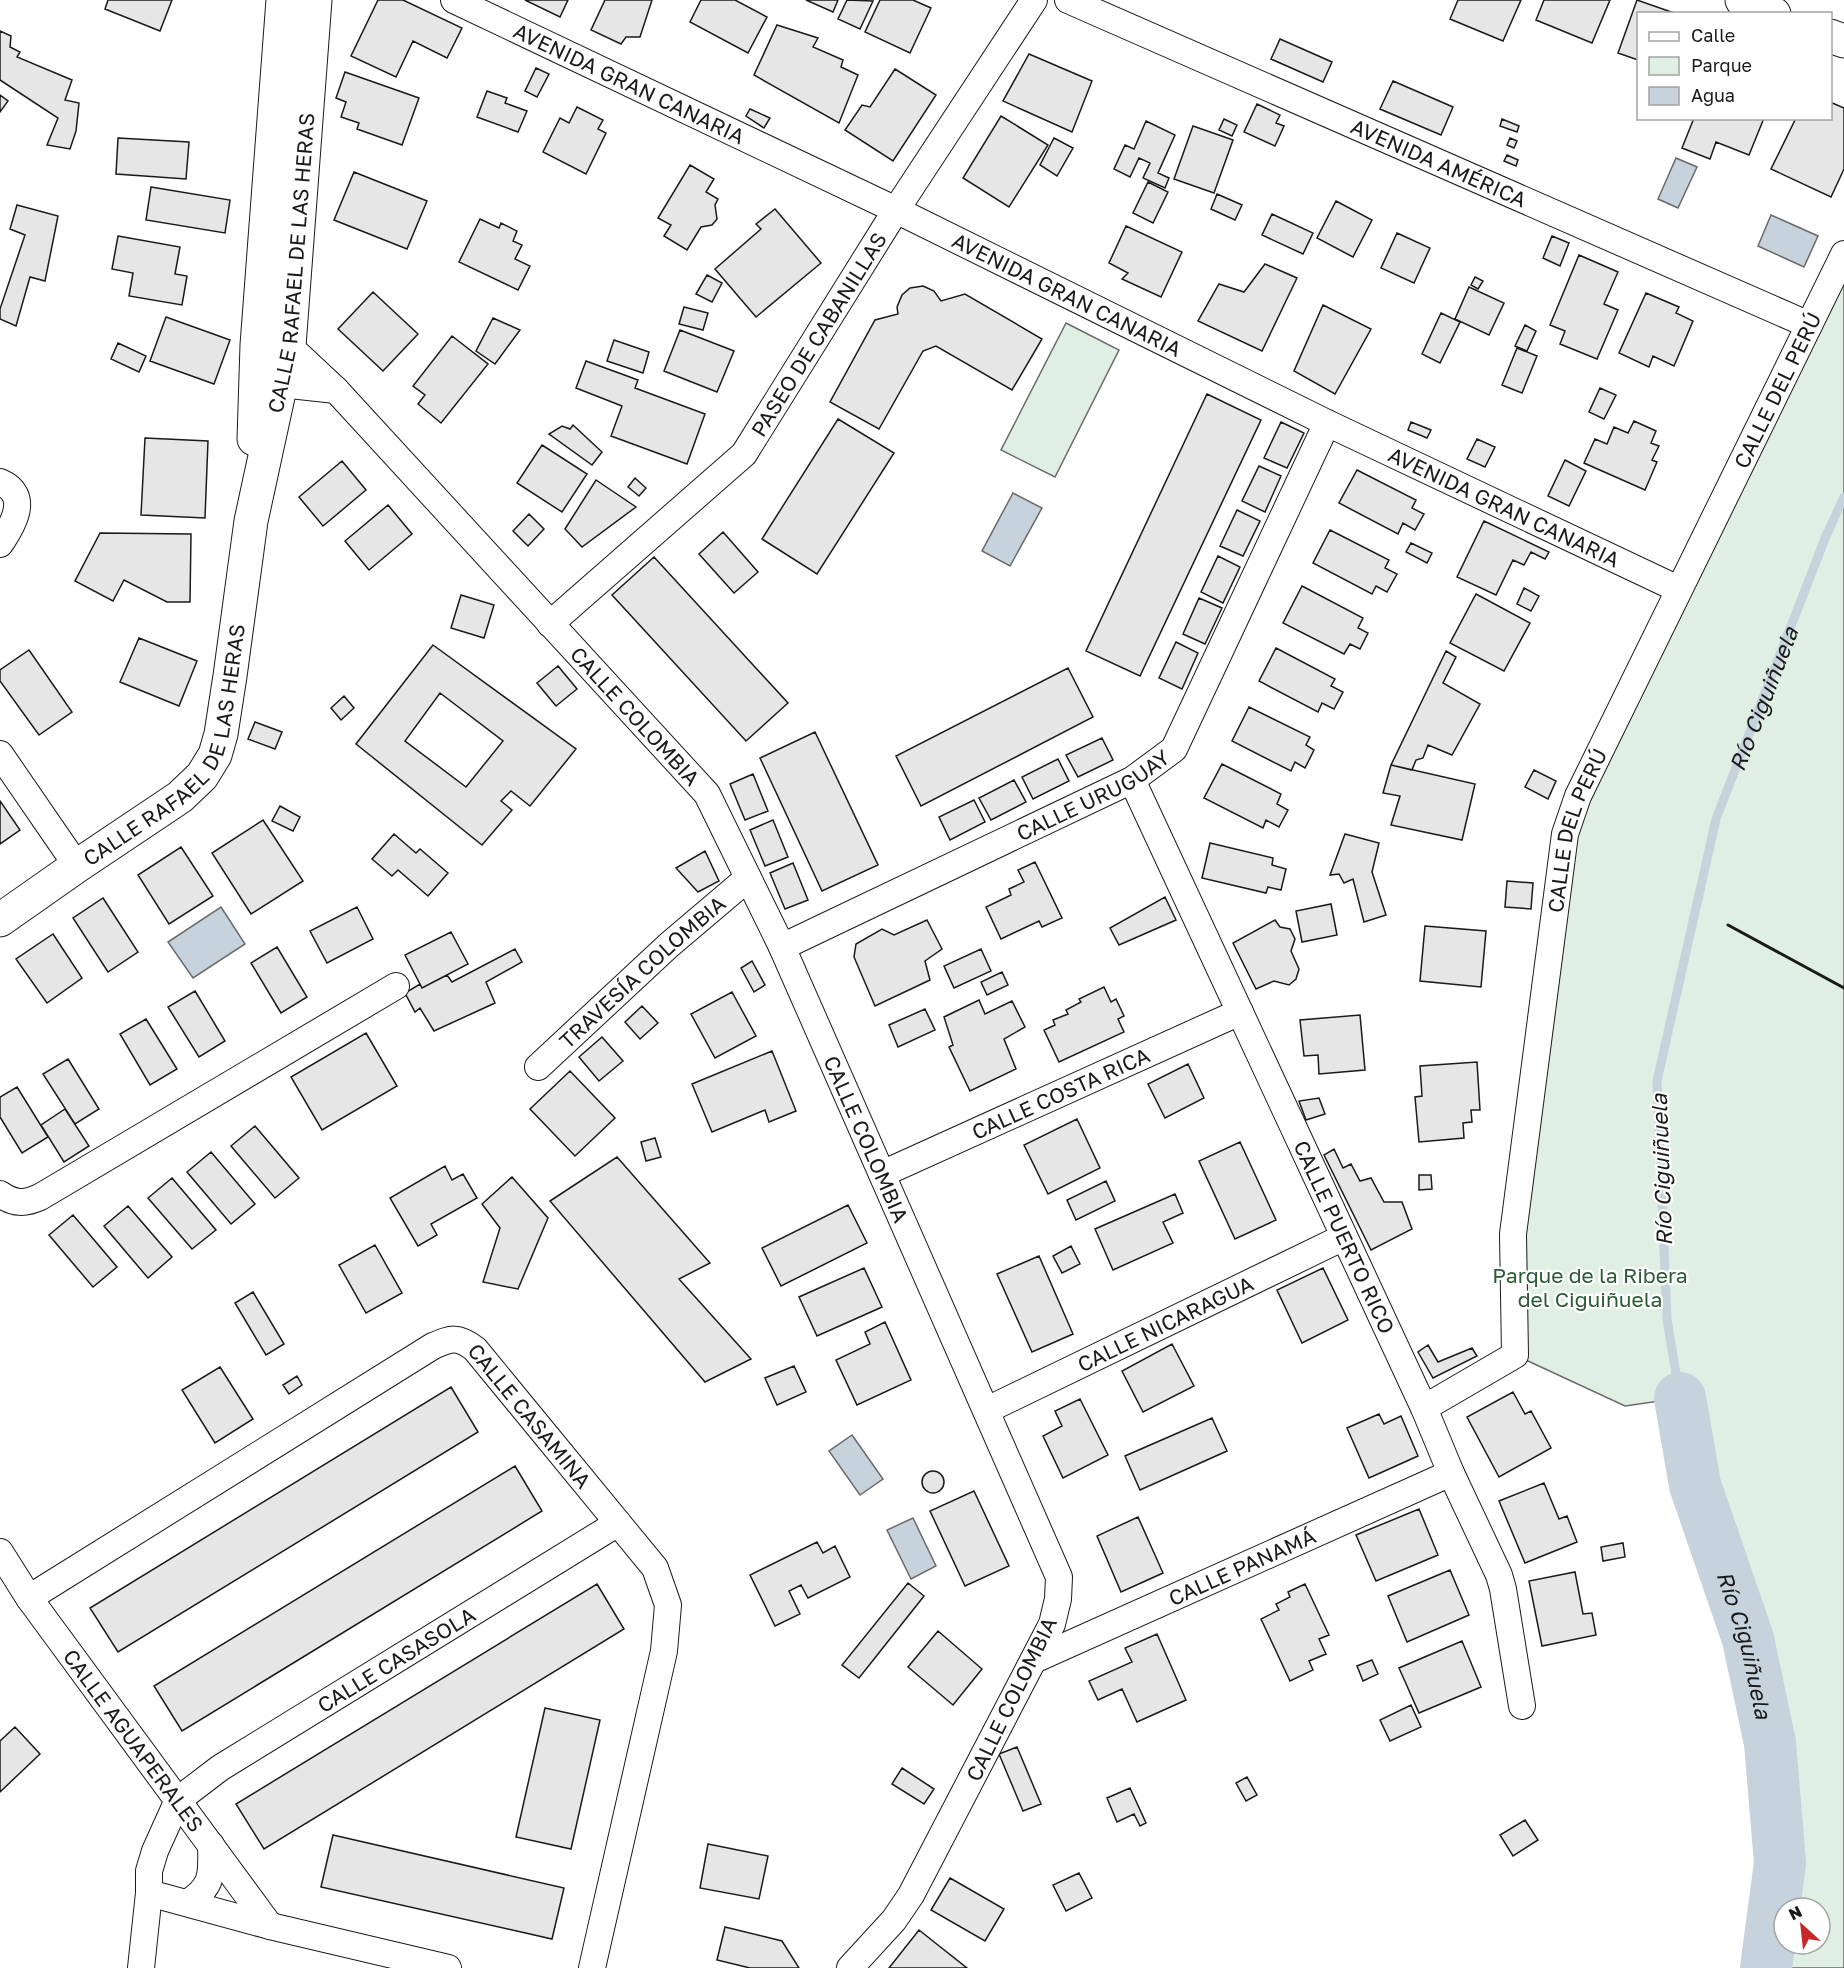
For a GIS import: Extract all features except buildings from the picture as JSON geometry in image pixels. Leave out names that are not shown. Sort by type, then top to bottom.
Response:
[{"type":"street","name":"CALLE RAFAEL DE LAS HERAS","points":[[268,383],[257,345],[283,0]]},
{"type":"street","name":"CALLE RAFAEL DE LAS HERAS","points":[[0,920],[180,797],[202,776],[215,755],[221,734],[230,676],[268,383],[289,346],[315,0]]},
{"type":"street","name":"AVENIDA GRAN CANARIA","points":[[454,0],[896,210],[1327,423],[1678,589]]},
{"type":"street","name":"PASEO DE CABANILLAS","points":[[550,624],[744,454],[896,210],[1034,0]]},
{"type":"street","name":"AVENIDA AMÉRICA","points":[[1068,0],[1809,325]]},
{"type":"street","points":[[1742,0],[1769,12]]},
{"type":"street","name":"CALLE DEL PERÚ","points":[[1424,1408],[1515,1355],[1513,1234],[1565,834],[1578,796],[1844,254]]},
{"type":"street","name":"CALLE COLOMBIA","points":[[289,346],[336,390],[707,794],[782,947],[1059,1577],[1058,1599],[1052,1624],[911,1895],[894,1920],[850,1968]]},
{"type":"street","points":[[268,383],[336,390]]},
{"type":"street","name":"CALLE URUGUAY","points":[[782,947],[1132,780],[1174,749],[1327,423]]},
{"type":"street","points":[[0,482],[13,491],[17,503],[14,519],[0,544]]},
{"type":"street","points":[[0,754],[77,866]]},
{"type":"street","name":"CALLE PUERTO RICO","points":[[1132,780],[1424,1408],[1451,1473],[1499,1575],[1522,1706]]},
{"type":"street","name":"TRAVESÍA COLOMBIA","points":[[538,1067],[669,945],[748,878]]},
{"type":"street","points":[[0,1194],[19,1203],[40,1197],[396,986]]},
{"type":"street","name":"CALLE COSTA RICA","points":[[882,1174],[1240,1012]]},
{"type":"street","name":"CALLE NICARAGUA","points":[[987,1410],[1344,1237]]},
{"type":"street","name":"CALLE CASAMINA","points":[[29,1598],[433,1346],[449,1339],[465,1341],[475,1350],[655,1568],[668,1605],[664,1651],[592,1968]]},
{"type":"street","name":"CALLE PANAMÁ","points":[[1034,1660],[1451,1473]]},
{"type":"street","name":"CALLE CASASOLA","points":[[178,1800],[220,1768],[618,1523]]},
{"type":"street","name":"CALLE AGUAPERALES","points":[[0,1552],[29,1598],[270,1926]]},
{"type":"street","points":[[141,1968],[150,1871],[155,1851],[178,1800]]},
{"type":"street","points":[[187,1903],[200,1895],[209,1883],[212,1873],[211,1845]]},
{"type":"street","points":[[149,1893],[270,1926],[448,1968]]},
{"type":"green space","name":"Parque de la Ribera del Ciguiñuela","points":[[1844,254],[1844,1968],[1766,1968],[1772,1923],[1772,1956],[1832,1956],[1832,1896],[1776,1896],[1780,1863],[1770,1743],[1748,1639],[1695,1485],[1680,1398],[1625,1406],[1515,1355],[1513,1234],[1565,834]]},
{"type":"green space","points":[[1066,323],[1119,350],[1055,477],[1001,450]]},
{"type":"water","points":[[1676,158],[1697,167],[1678,208],[1658,199]]},
{"type":"water","points":[[1771,215],[1818,236],[1804,267],[1758,246]]},
{"type":"water","points":[[1013,493],[1042,508],[1010,566],[982,551]]},
{"type":"water","points":[[221,907],[245,944],[193,978],[168,942]]},
{"type":"water","points":[[852,1435],[883,1479],[860,1495],[829,1451]]},
{"type":"water","points":[[913,1518],[936,1566],[911,1579],[887,1530]]},
{"type":"waterway","name":"Río Ciguiñuela","points":[[1680,1398],[1667,1319],[1657,1081],[1716,819],[1826,536],[1844,497]]},
{"type":"waterway","name":"Río Ciguiñuela","points":[[1680,1398],[1695,1485],[1748,1639],[1770,1743],[1780,1863],[1766,1968]]},
{"type":"wall","points":[[1728,925],[1844,988]]}]
